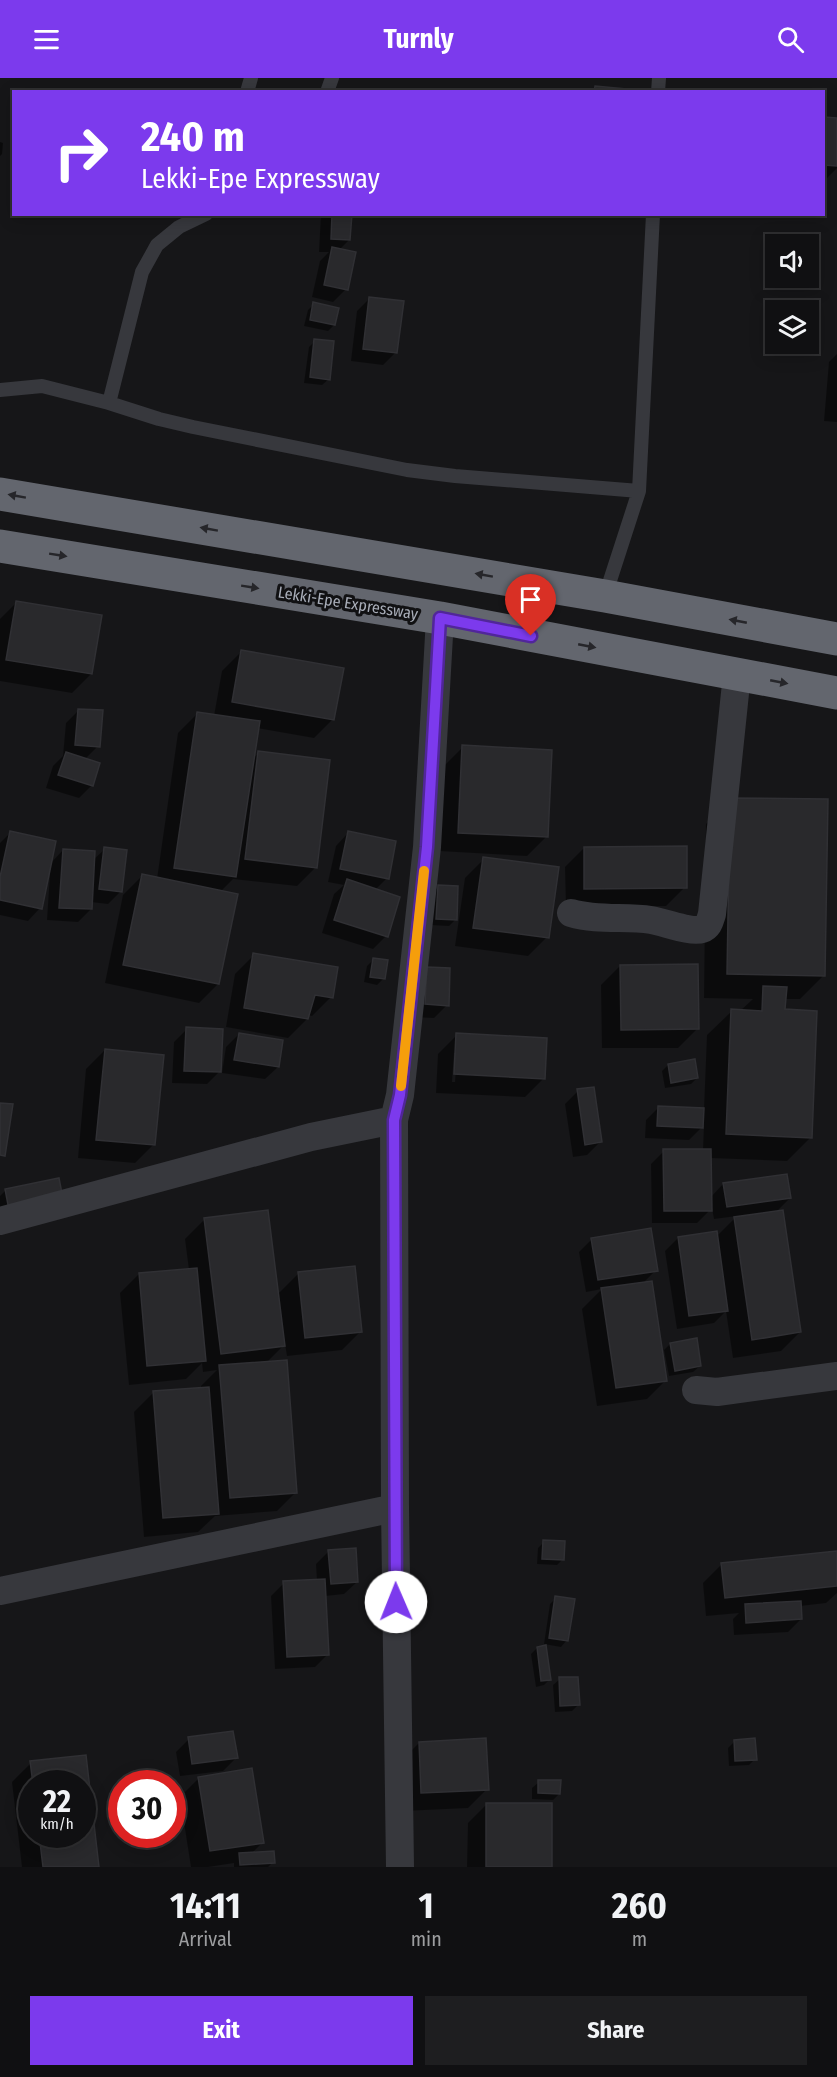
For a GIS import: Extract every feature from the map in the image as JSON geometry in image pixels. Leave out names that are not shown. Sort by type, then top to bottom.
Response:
[{"type":"highway","points":[[0,494],[605,596],[837,639]]},
{"type":"highway","name":"Lekki-Epe Expressway","points":[[0,546],[440,618],[837,693]]},
{"type":"highway","points":[[387,610],[394,560]]},
{"type":"street","points":[[394,1866],[394,1120],[400,1095],[427,847],[440,618]]},
{"type":"street","points":[[571,913],[586,918],[649,920],[702,930],[709,925],[737,674]]},
{"type":"street","points":[[0,1221],[311,1137],[394,1120]]},
{"type":"street","points":[[696,1390],[717,1392],[837,1376]]},
{"type":"street","points":[[0,1591],[394,1508]]},
{"type":"lane","points":[[109,403],[142,272],[157,244],[179,227],[202,216]]},
{"type":"lane","points":[[605,596],[639,490],[653,216]]},
{"type":"lane","points":[[0,390],[42,386],[192,427],[407,470],[455,476],[639,490]]},
{"type":"building","points":[[595,86],[626,89],[626,90],[594,90]]},
{"type":"building","points":[[825,117],[837,118],[837,166],[825,165]]},
{"type":"building","points":[[332,216],[352,216],[350,240],[331,239]]},
{"type":"building","points":[[332,247],[356,252],[348,290],[324,285]]},
{"type":"building","points":[[369,297],[404,301],[397,353],[363,349]]},
{"type":"building","points":[[313,302],[339,308],[335,325],[310,320]]},
{"type":"building","points":[[314,339],[334,341],[330,380],[310,377]]},
{"type":"building","points":[[16,601],[102,615],[92,674],[6,660]]},
{"type":"building","points":[[241,650],[344,668],[334,720],[232,702]]},
{"type":"building","points":[[78,709],[103,710],[100,747],[75,745]]},
{"type":"building","points":[[197,712],[260,721],[236,877],[174,868]]},
{"type":"building","points":[[462,745],[552,750],[548,837],[458,833]]},
{"type":"building","points":[[258,751],[330,760],[317,868],[245,859]]},
{"type":"building","points":[[66,752],[100,763],[93,786],[58,775]]},
{"type":"building","points":[[730,798],[828,799],[825,976],[727,974]]},
{"type":"building","points":[[10,831],[56,841],[42,909],[0,900],[0,877]]},
{"type":"building","points":[[348,831],[396,841],[389,879],[340,869]]},
{"type":"building","points":[[687,846],[687,888],[584,889],[584,847]]},
{"type":"building","points":[[104,847],[127,850],[122,892],[99,889]]},
{"type":"building","points":[[63,849],[95,851],[92,909],[59,908]]},
{"type":"building","points":[[483,857],[559,867],[549,938],[473,928]]},
{"type":"building","points":[[142,874],[238,894],[219,984],[123,965]]},
{"type":"building","points":[[347,879],[400,897],[388,937],[334,920]]},
{"type":"building","points":[[438,885],[458,886],[457,920],[436,919]]},
{"type":"building","points":[[253,953],[338,967],[333,998],[315,995],[308,1019],[244,1008]]},
{"type":"building","points":[[373,958],[388,960],[385,979],[370,977]]},
{"type":"building","points":[[698,964],[699,1029],[621,1030],[620,965]]},
{"type":"building","points":[[427,967],[450,968],[449,1006],[425,1004]]},
{"type":"building","points":[[763,986],[787,987],[785,1009],[817,1011],[812,1138],[726,1134],[731,1009],[762,1011]]},
{"type":"building","points":[[186,1027],[223,1029],[221,1072],[184,1071]]},
{"type":"building","points":[[239,1033],[283,1040],[279,1067],[234,1060]]},
{"type":"building","points":[[456,1033],[547,1038],[545,1079],[454,1074]]},
{"type":"building","points":[[105,1049],[164,1055],[155,1145],[96,1140]]},
{"type":"building","points":[[695,1059],[698,1078],[671,1083],[668,1064]]},
{"type":"building","points":[[594,1087],[602,1142],[585,1145],[577,1089]]},
{"type":"building","points":[[0,1103],[13,1104],[5,1156],[0,1155]]},
{"type":"building","points":[[658,1106],[704,1108],[703,1128],[657,1126]]},
{"type":"building","points":[[663,1149],[711,1149],[712,1211],[664,1211]]},
{"type":"building","points":[[787,1174],[791,1198],[727,1207],[723,1183]]},
{"type":"building","points":[[59,1178],[63,1199],[9,1210],[5,1189]]},
{"type":"building","points":[[268,1210],[285,1346],[221,1354],[204,1218]]},
{"type":"building","points":[[783,1210],[801,1332],[752,1340],[734,1217]]},
{"type":"building","points":[[651,1228],[658,1271],[598,1280],[591,1238]]},
{"type":"building","points":[[717,1231],[728,1311],[689,1316],[678,1237]]},
{"type":"building","points":[[355,1266],[362,1332],[305,1338],[298,1272]]},
{"type":"building","points":[[197,1268],[206,1361],[147,1366],[139,1273]]},
{"type":"building","points":[[652,1281],[667,1381],[616,1388],[601,1288]]},
{"type":"building","points":[[697,1338],[701,1366],[675,1371],[670,1343]]},
{"type":"building","points":[[287,1360],[297,1493],[230,1498],[219,1365]]},
{"type":"building","points":[[209,1387],[219,1514],[163,1518],[153,1391]]},
{"type":"building","points":[[543,1540],[565,1541],[564,1560],[542,1559]]},
{"type":"building","points":[[356,1548],[358,1582],[331,1584],[328,1550]]},
{"type":"building","points":[[837,1551],[837,1586],[725,1598],[721,1563]]},
{"type":"building","points":[[325,1579],[329,1655],[287,1657],[283,1581]]},
{"type":"building","points":[[555,1596],[575,1599],[568,1641],[549,1638]]},
{"type":"building","points":[[801,1601],[802,1619],[746,1623],[745,1604]]},
{"type":"building","points":[[546,1645],[551,1680],[541,1681],[537,1647]]},
{"type":"building","points":[[559,1677],[578,1677],[580,1705],[560,1706]]},
{"type":"building","points":[[233,1731],[238,1758],[192,1764],[188,1737]]},
{"type":"building","points":[[486,1738],[489,1790],[421,1793],[419,1742]]},
{"type":"building","points":[[755,1738],[757,1760],[735,1761],[734,1740]]},
{"type":"building","points":[[86,1755],[88,1770],[31,1770],[30,1761]]},
{"type":"building","points":[[252,1768],[264,1843],[210,1851],[198,1777]]},
{"type":"building","points":[[538,1780],[561,1780],[560,1794],[538,1793]]},
{"type":"building","points":[[486,1803],[552,1803],[552,1867],[486,1867]]},
{"type":"building","points":[[96,1841],[99,1867],[43,1867],[41,1848],[96,1848]]},
{"type":"building","points":[[274,1851],[275,1863],[240,1865],[239,1853]]},
{"type":"slow traffic","points":[[401,1086],[424,871]]},
{"type":"route","points":[[396,1602],[394,1120],[400,1095],[427,847],[440,618],[531,636]]}]
